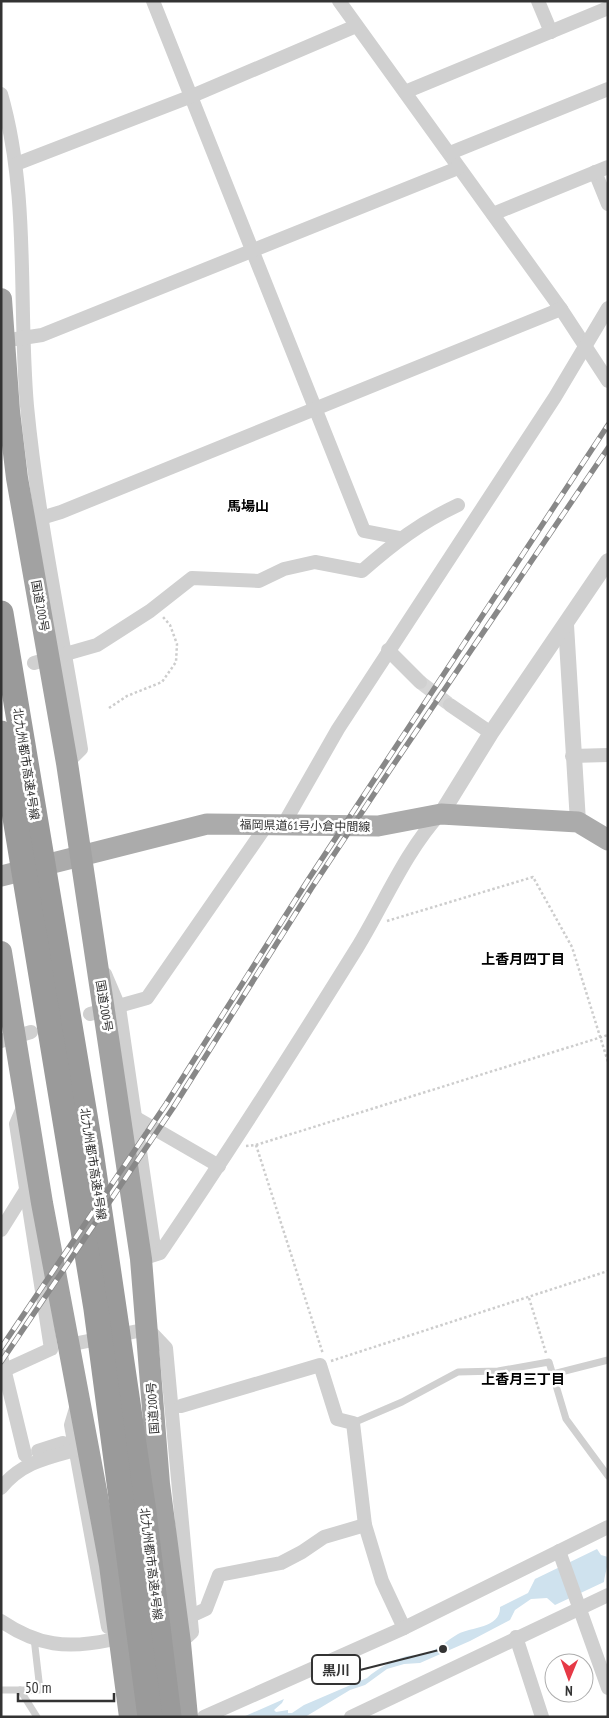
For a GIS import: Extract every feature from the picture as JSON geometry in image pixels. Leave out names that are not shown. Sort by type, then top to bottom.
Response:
[{"type":"highway","name":"国道200号","points":[[1,299],[9,340],[17,478],[50,659],[104,1010],[148,1257],[148,1329],[159,1484],[180,1643],[187,1717]]},
{"type":"highway","name":"北九州都市高速4号線","points":[[1,613],[27,824],[105,1306],[146,1522],[169,1717]]},
{"type":"highway","name":"北九州都市高速4号線","points":[[1,733],[27,824]]},
{"type":"highway","points":[[1,952],[26,1100],[60,1347],[79,1399],[110,1565],[130,1717]]},
{"type":"highway","name":"北九州都市高速4号線","points":[[105,1306],[150,1717]]},
{"type":"main road","name":"福岡県道61号小倉中間線","points":[[1,876],[207,824],[378,826],[441,814],[578,822],[608,840]]},
{"type":"street","points":[[153,1],[364,531],[400,538]]},
{"type":"street","points":[[339,1],[450,153],[458,168],[561,310],[608,381]]},
{"type":"street","points":[[538,1],[551,32]]},
{"type":"street","points":[[405,92],[608,8]]},
{"type":"street","points":[[16,164],[192,96],[356,26]]},
{"type":"street","points":[[450,153],[608,88]]},
{"type":"street","points":[[1,94],[16,164],[9,340],[27,403],[41,518],[50,659],[97,645],[150,611],[192,578],[259,581],[284,569],[315,562],[362,571],[400,538],[428,519],[458,505]]},
{"type":"street","points":[[9,340],[42,335],[458,168]]},
{"type":"street","points":[[493,214],[601,170],[608,204]]},
{"type":"street","points":[[608,308],[555,397],[274,826],[147,998],[104,1010],[136,1118],[148,1257],[160,1253],[232,1148],[371,926],[426,830],[441,814],[491,733],[608,561]]},
{"type":"street","points":[[41,518],[61,512],[561,310]]},
{"type":"street","points":[[566,625],[572,756],[578,822]]},
{"type":"street","points":[[388,650],[420,682]]},
{"type":"street","points":[[450,705],[491,733]]},
{"type":"street","points":[[572,756],[608,755]]},
{"type":"street","points":[[26,1100],[16,1124],[26,1190],[60,1347]]},
{"type":"street","points":[[136,1118],[219,1166]]},
{"type":"street","points":[[1,1230],[26,1190]]},
{"type":"street","points":[[5,1370],[60,1347],[148,1329],[166,1348],[175,1407],[192,1632],[180,1643]]},
{"type":"street","points":[[1,1356],[25,1455]]},
{"type":"street","points":[[175,1407],[320,1365],[337,1419],[353,1422],[365,1525],[382,1581],[404,1628]]},
{"type":"street","points":[[79,1399],[71,1425],[115,1672],[126,1688]]},
{"type":"street","points":[[1,1476],[7,1467],[25,1455],[63,1443]]},
{"type":"street","points":[[1,1488],[17,1470],[47,1457],[76,1450]]},
{"type":"street","points":[[191,1616],[206,1609],[219,1575],[280,1563],[302,1552],[324,1537],[365,1525]]},
{"type":"street","points":[[204,1717],[404,1628],[559,1553],[608,1527]]},
{"type":"street","points":[[559,1553],[608,1688]]},
{"type":"street","points":[[351,1717],[578,1607],[608,1595]]},
{"type":"street","points":[[1,1622],[23,1636],[82,1646],[110,1640]]},
{"type":"street","points":[[516,1637],[542,1717]]},
{"type":"lane","points":[[553,1374],[608,1360]]},
{"type":"lane","points":[[353,1422],[402,1402],[458,1372],[498,1371],[549,1362],[566,1419],[608,1476]]},
{"type":"lane","points":[[1,1690],[40,1690],[34,1638]]},
{"type":"lane","points":[[20,1690],[37,1717]]},
{"type":"path","points":[[109,708],[127,696],[162,682],[176,662],[177,644],[170,625],[160,614],[150,611]]},
{"type":"path","points":[[371,926],[533,877],[572,946],[608,1062]]},
{"type":"path","points":[[232,1148],[256,1145],[608,1035]]},
{"type":"path","points":[[256,1145],[326,1362],[530,1298],[608,1271]]},
{"type":"path","points":[[530,1298],[549,1362]]},
{"type":"water","points":[[597,1549],[601,1555],[608,1557],[604,1582],[555,1605],[547,1598],[531,1599],[515,1610],[510,1620],[470,1641],[420,1663],[404,1664],[387,1669],[365,1685],[350,1690],[305,1717],[243,1717],[284,1699],[274,1710],[276,1712],[288,1710],[288,1713],[292,1713],[304,1705],[367,1678],[396,1660],[431,1652],[458,1634],[491,1623],[499,1614],[500,1607],[528,1593],[535,1579]]},
{"type":"tunnel","points":[[420,682],[450,705]]},
{"type":"railway","points":[[1,1348],[166,1104],[308,880],[608,425]]},
{"type":"railway","points":[[1,1362],[173,1108],[311,889],[390,770],[608,448]]},
{"type":"place","name":"黒川","points":[[443,1649]]},
{"type":"district","name":"馬場山","points":[[248,506]]},
{"type":"district","name":"上香月四丁目","points":[[523,959]]},
{"type":"district","name":"上香月三丁目","points":[[523,1379]]}]
